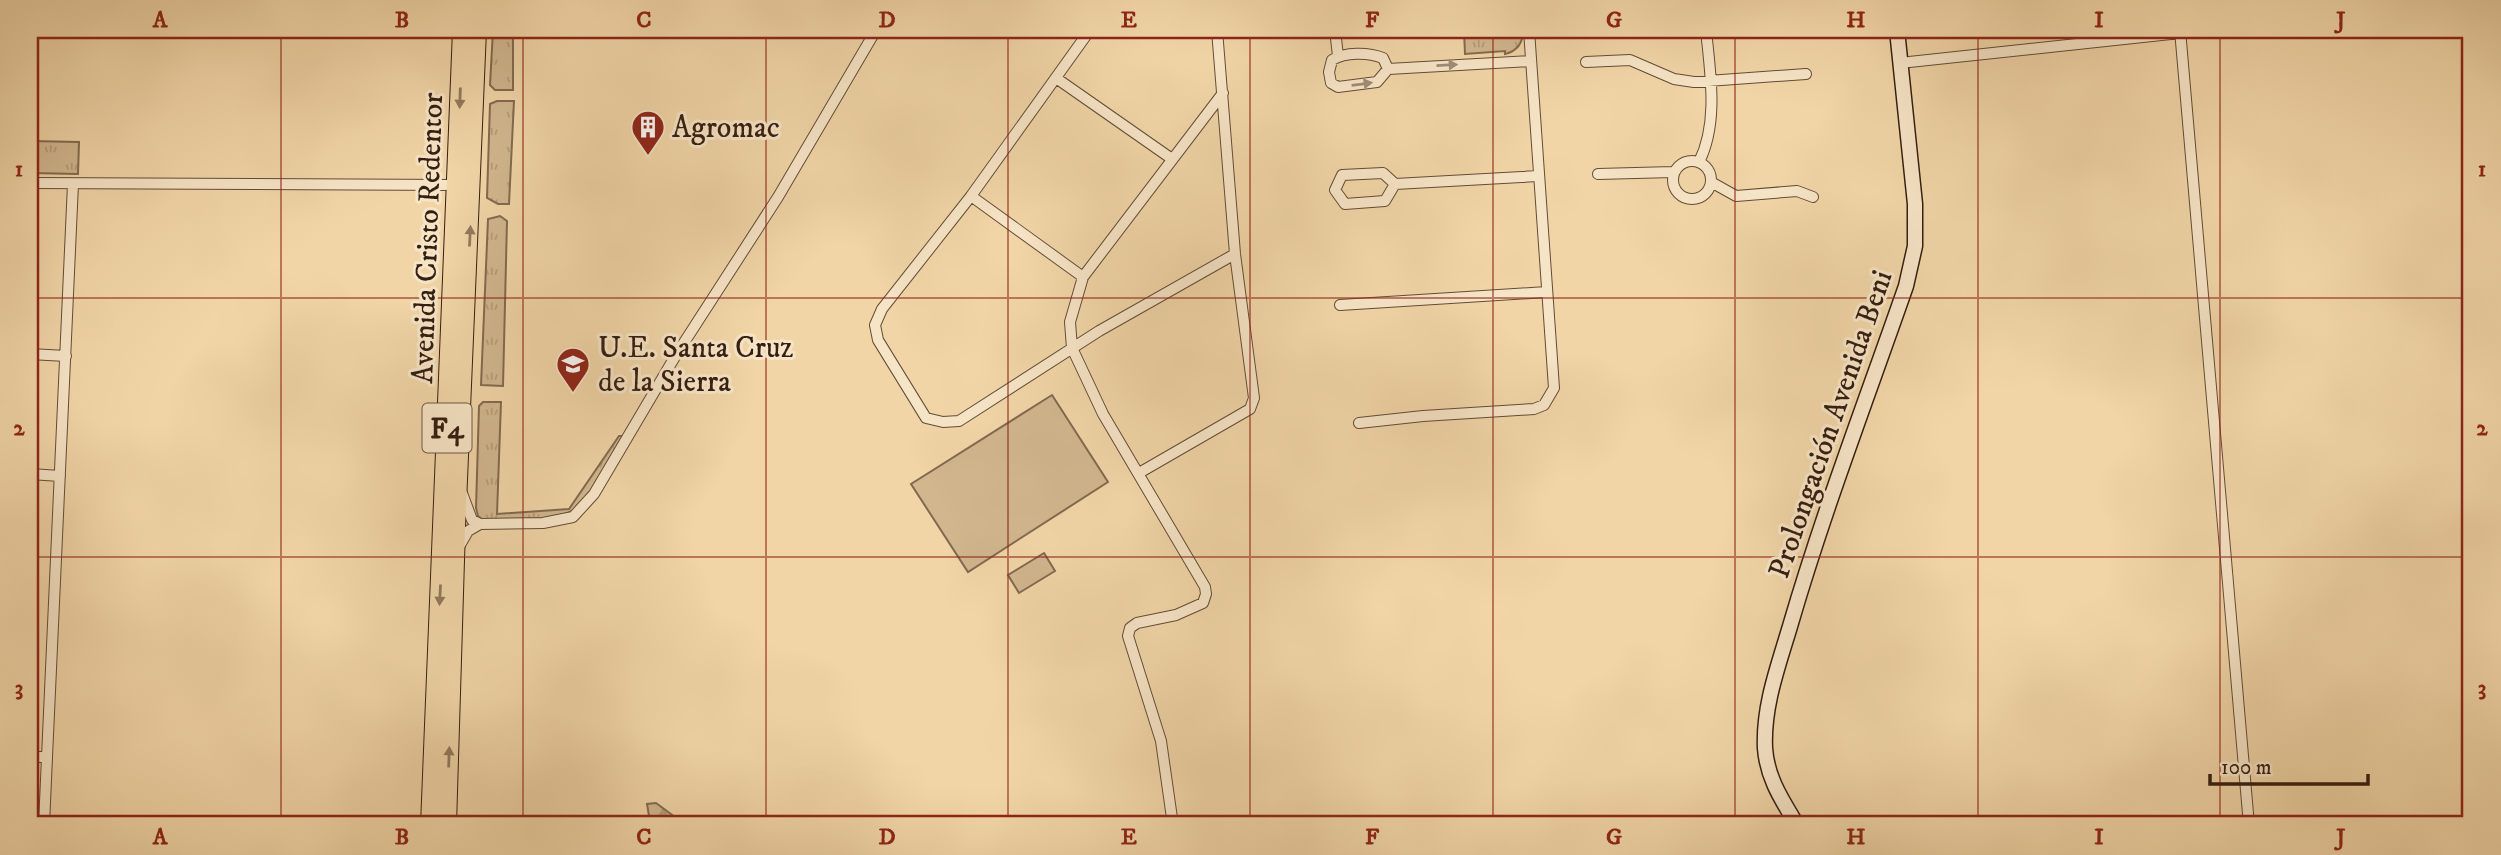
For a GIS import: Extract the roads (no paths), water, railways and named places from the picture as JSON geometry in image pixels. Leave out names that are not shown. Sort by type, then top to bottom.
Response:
[{"type":"highway","name":"Avenida Cristo Redentor","points":[[430,825],[462,30]]},
{"type":"highway","name":"Avenida Cristo Redentor","points":[[447,825],[455,555],[478,30]]},
{"type":"street","points":[[458,484],[472,520],[480,524],[543,523],[573,517],[594,494],[676,355],[778,197],[876,30]]},
{"type":"street","points":[[1090,30],[971,196],[882,309],[875,325],[878,340],[926,418],[943,422],[960,421],[1072,348],[1235,254]]},
{"type":"street","points":[[1139,473],[1250,409],[1254,398],[1235,254],[1217,30]]},
{"type":"street","points":[[1335,30],[1338,56]]},
{"type":"street","points":[[1359,423],[1534,409],[1544,405],[1554,388],[1529,30]]},
{"type":"street","points":[[1699,162],[1704,151],[1710,118],[1711,81],[1706,30]]},
{"type":"street","name":"Prolongación Avenida Beni","points":[[1797,825],[1773,783],[1768,766],[1765,746],[1766,709],[1803,584],[1906,286],[1915,246],[1916,204],[1897,30]]},
{"type":"street","points":[[1900,63],[2180,31],[2249,825]]},
{"type":"street","points":[[1388,69],[1383,58],[1372,53],[1338,56],[1332,60],[1329,72],[1331,83],[1338,87],[1377,82],[1388,69],[1531,61]]},
{"type":"street","points":[[1586,62],[1630,60],[1674,79],[1694,82],[1806,74]]},
{"type":"street","points":[[1056,78],[1172,159]]},
{"type":"street","points":[[1173,825],[1161,741],[1128,636],[1130,628],[1137,623],[1176,615],[1203,603],[1205,587],[1103,414],[1072,348],[1070,322],[1083,277],[1223,93]]},
{"type":"street","points":[[1598,174],[1673,172],[1687,161],[1699,162],[1708,170],[1711,182],[1706,194],[1693,199],[1680,196],[1673,186],[1673,172]]},
{"type":"street","points":[[1395,184],[1385,201],[1345,204],[1335,190],[1342,175],[1383,173],[1395,184],[1538,176]]},
{"type":"street","points":[[1711,182],[1736,196],[1797,191],[1813,197]]},
{"type":"street","points":[[30,183],[456,185]]},
{"type":"street","points":[[44,825],[73,184]]},
{"type":"street","points":[[971,196],[1083,277]]},
{"type":"street","points":[[1340,305],[1546,292]]},
{"type":"street","points":[[30,354],[66,356]]},
{"type":"street","points":[[30,474],[60,476]]},
{"type":"street","points":[[455,555],[464,537],[480,524]]},
{"type":"street","points":[[30,757],[47,757]]},
{"type":"place","name":"Agromac","points":[[648,157]]},
{"type":"place","name":"U.E. Santa Cruz de la Sierra","points":[[573,394]]}]
